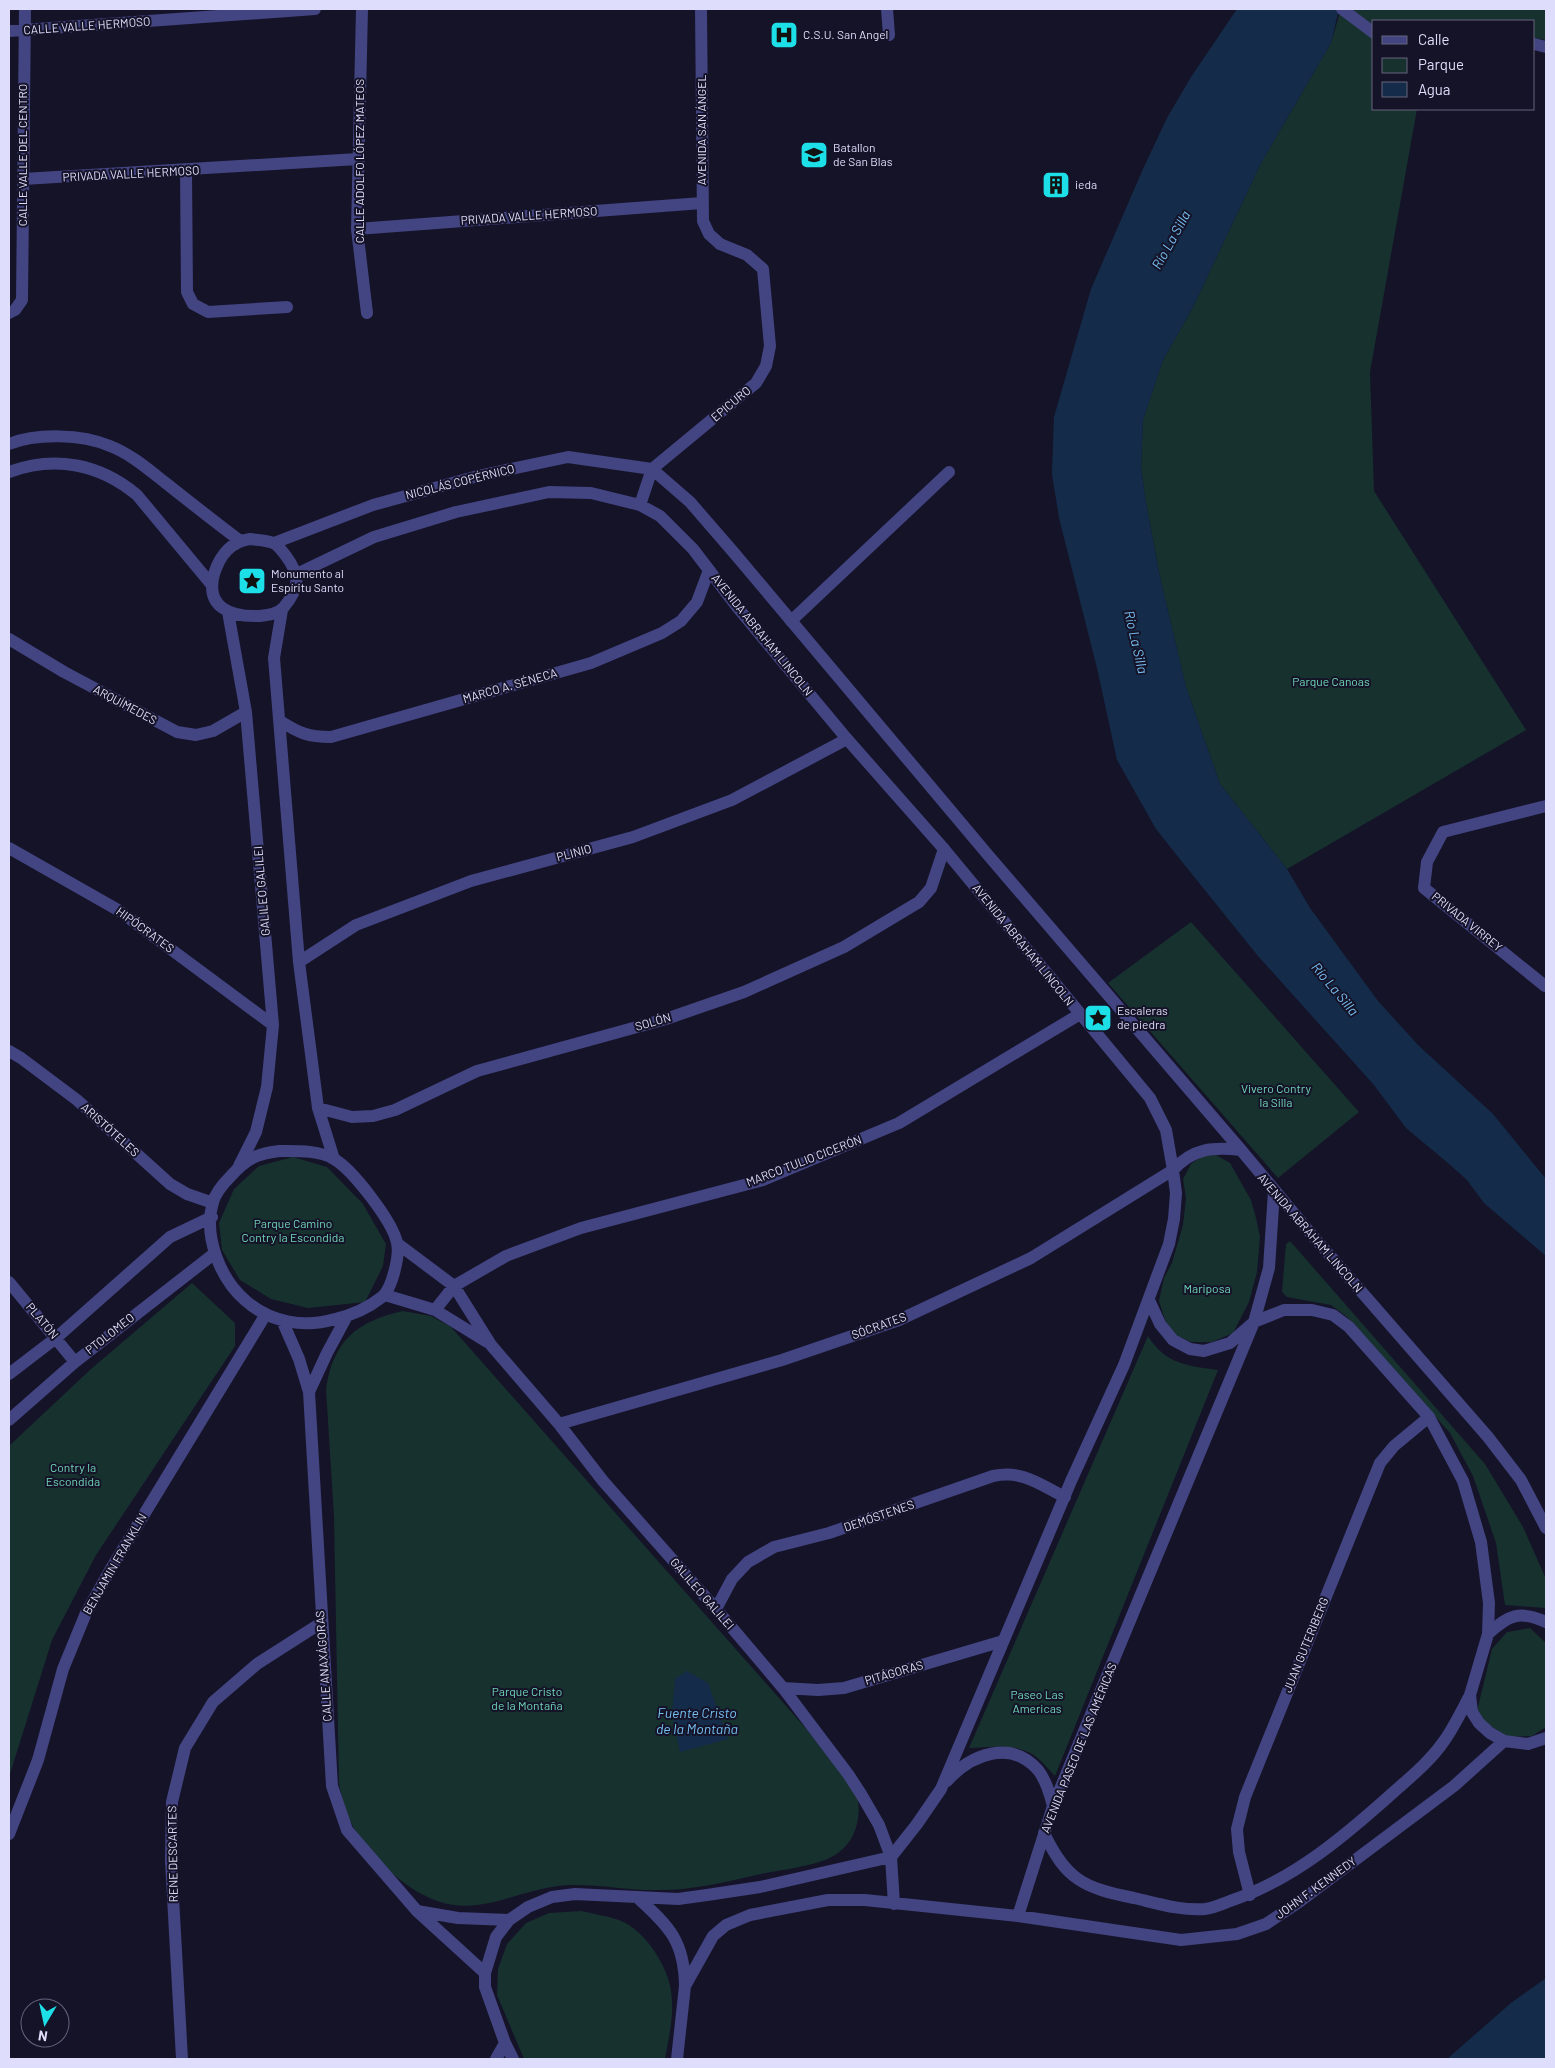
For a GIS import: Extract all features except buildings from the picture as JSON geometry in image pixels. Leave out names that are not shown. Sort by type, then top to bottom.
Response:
[{"type":"street","name":"CALLE VALLE DEL CENTRO","points":[[9,313],[15,310],[22,300],[25,9]]},
{"type":"street","name":"CALLE VALLE HERMOSO","points":[[9,31],[315,9]]},
{"type":"street","name":"CALLE ADOLFO LÓPEZ MATEOS","points":[[362,9],[357,229],[367,313]]},
{"type":"street","name":"AVENIDA SAN ÁNGEL","points":[[701,9],[702,221],[709,234],[720,244]]},
{"type":"street","points":[[887,9],[889,35]]},
{"type":"street","points":[[1342,9],[1372,32]]},
{"type":"street","name":"PRIVADA VALLE HERMOSO","points":[[23,179],[186,171],[358,159]]},
{"type":"street","points":[[186,171],[187,292],[193,304],[208,312],[287,307]]},
{"type":"street","name":"PRIVADA VALLE HERMOSO","points":[[357,229],[702,203]]},
{"type":"street","name":"EPICURO","points":[[652,469],[756,383],[766,366],[770,346],[763,269],[748,255],[720,244]]},
{"type":"street","points":[[9,444],[44,436],[66,436],[108,445],[145,467],[239,540]]},
{"type":"street","name":"NICOLÁS COPÉRNICO","points":[[274,543],[373,505],[478,476],[568,457],[652,469]]},
{"type":"street","points":[[9,472],[27,465],[64,463],[86,466],[105,473],[137,495],[211,584]]},
{"type":"street","points":[[297,574],[374,537],[456,512],[548,492],[591,493],[640,505],[652,469]]},
{"type":"street","name":"AVENIDA ABRAHAM LINCOLN","points":[[652,469],[690,502],[981,848],[1241,1150],[1274,1192],[1488,1436],[1521,1480],[1546,1528]]},
{"type":"street","points":[[792,621],[949,472]]},
{"type":"street","name":"AVENIDA ABRAHAM LINCOLN","points":[[640,505],[660,516],[693,549],[847,739],[944,849],[1150,1098],[1166,1130],[1176,1193],[1174,1219],[1169,1244],[1149,1300]]},
{"type":"street","points":[[282,610],[271,615],[256,616],[228,612],[220,606],[213,598],[211,584],[220,558],[226,549],[239,540],[250,539],[274,543],[285,554],[297,574],[292,596],[282,610],[274,658],[299,962],[318,1108],[334,1159]]},
{"type":"street","name":"MARCO A. SÉNECA","points":[[280,721],[297,732],[312,737],[331,736],[591,663],[662,632],[681,621],[697,602],[709,570]]},
{"type":"street","name":"GALILEO GALILEI","points":[[228,612],[246,712],[273,1025],[267,1088],[256,1132],[240,1167]]},
{"type":"street","name":"ARQUÍMEDES","points":[[9,639],[64,672],[177,732],[196,736],[213,731],[246,712]]},
{"type":"street","name":"PLINIO","points":[[299,962],[356,924],[471,880],[633,837],[732,800],[847,739]]},
{"type":"street","name":"PRIVADA VIRREY","points":[[1545,986],[1424,888],[1427,862],[1443,832],[1546,806]]},
{"type":"street","name":"HIPÓCRATES","points":[[9,848],[118,910],[273,1025]]},
{"type":"street","name":"SOLÓN","points":[[318,1108],[352,1117],[373,1116],[395,1110],[477,1071],[666,1019],[744,992],[844,947],[918,902],[931,888],[944,849]]},
{"type":"street","name":"MARCO TULIO CICERÓN","points":[[435,1310],[454,1286],[506,1256],[580,1228],[764,1180],[899,1123],[1080,1014]]},
{"type":"street","name":"ARISTÓTELES","points":[[9,1052],[21,1058],[77,1100],[170,1184],[187,1194],[213,1203]]},
{"type":"street","name":"SÓCRATES","points":[[559,1424],[782,1360],[899,1320],[1031,1258],[1173,1170],[1182,1161],[1206,1149],[1218,1147],[1241,1150]]},
{"type":"street","points":[[279,1151],[307,1151],[334,1159],[354,1175],[389,1225],[398,1244],[397,1262],[385,1295],[367,1308],[324,1322],[309,1324],[282,1320],[266,1314],[246,1302],[229,1283],[215,1253],[211,1235],[213,1203],[217,1192],[240,1167],[256,1156],[279,1151]]},
{"type":"street","name":"AVENIDA PASEO DE LAS AMÉRICAS","points":[[1018,1916],[1053,1806],[1254,1322],[1269,1268],[1274,1192]]},
{"type":"street","points":[[9,1374],[56,1338],[170,1238],[212,1217]]},
{"type":"street","name":"GALILEO GALILEI","points":[[398,1244],[454,1286],[492,1345],[559,1424],[603,1481],[783,1688],[857,1787],[879,1825],[891,1857],[894,1904]]},
{"type":"street","name":"PTOLOMEO","points":[[9,1420],[75,1362],[215,1253]]},
{"type":"street","name":"PLATÓN","points":[[9,1282],[75,1362]]},
{"type":"street","name":"GALILEO GALILEI","points":[[385,1295],[435,1310],[492,1345]]},
{"type":"street","points":[[1044,1832],[1057,1856],[1073,1876],[1088,1886],[1103,1891],[1180,1908],[1206,1909],[1250,1895],[1280,1880],[1353,1829],[1425,1764],[1444,1742],[1470,1695],[1477,1678],[1488,1634],[1489,1603],[1481,1542],[1463,1481],[1429,1417],[1349,1327],[1332,1315],[1312,1310],[1284,1310],[1254,1322],[1230,1343],[1204,1351],[1190,1349],[1173,1340],[1165,1332],[1149,1300]]},
{"type":"street","points":[[513,2059],[505,2043],[485,1987],[485,1974],[496,1937],[509,1920],[528,1907],[552,1897],[575,1894],[639,1899],[678,1899],[760,1887],[891,1857],[918,1824],[941,1789],[1065,1497],[1124,1365],[1149,1300]]},
{"type":"street","name":"BENJAMIN FRANKLIN","points":[[9,1834],[38,1760],[63,1669],[86,1613],[266,1314]]},
{"type":"street","name":"CALLE ANAXÁGORAS","points":[[309,1392],[347,1316]]},
{"type":"street","name":"CALLE ANAXÁGORAS","points":[[282,1320],[299,1359],[309,1392],[321,1624],[332,1786],[347,1830],[417,1911],[485,1974]]},
{"type":"street","name":"JUAN GUTERIBERG","points":[[1250,1895],[1239,1852],[1237,1828],[1245,1797],[1380,1463],[1394,1446],[1429,1417]]},
{"type":"street","name":"DEMÓSTENES","points":[[716,1609],[732,1579],[748,1562],[774,1547],[829,1533],[993,1476],[1008,1473],[1022,1476],[1065,1497]]},
{"type":"street","points":[[1488,1634],[1500,1622],[1510,1617],[1532,1616],[1546,1622]]},
{"type":"street","name":"RENE DESCARTES","points":[[182,2059],[171,1862],[172,1802],[185,1748],[213,1702],[256,1664],[321,1624]]},
{"type":"street","name":"PITÁGORAS","points":[[783,1688],[818,1690],[844,1688],[1003,1641]]},
{"type":"street","points":[[1470,1695],[1472,1712],[1479,1723],[1490,1733],[1504,1741],[1528,1744],[1546,1738]]},
{"type":"street","name":"JOHN F. KENNEDY","points":[[1018,1916],[1181,1940],[1237,1934],[1266,1924],[1454,1786],[1504,1741]]},
{"type":"street","points":[[941,1789],[968,1762],[984,1754],[1003,1753],[1024,1757],[1039,1771],[1050,1792],[1053,1806]]},
{"type":"street","points":[[639,1899],[658,1915],[679,1945],[685,1967],[686,1986],[677,2059]]},
{"type":"street","points":[[686,1986],[713,1936],[726,1925],[750,1915],[828,1900],[865,1900],[1018,1916]]},
{"type":"street","points":[[417,1911],[458,1918],[509,1920]]},
{"type":"street","points":[[496,2059],[505,2043]]},
{"type":"green space","name":"Parque Canoas","points":[[1341,9],[1545,9],[1546,40],[1535,38],[1535,20],[1372,20],[1372,110],[1417,110],[1370,372],[1374,491],[1526,730],[1287,869],[1220,784],[1186,687],[1160,577],[1145,497],[1141,467],[1143,420],[1163,360],[1193,307],[1261,163],[1331,43]]},
{"type":"green space","name":"Vivero Contry la Silla","points":[[1191,922],[1359,1112],[1278,1178],[1108,983]]},
{"type":"green space","name":"Mariposa","points":[[1216,1155],[1230,1163],[1251,1200],[1260,1237],[1257,1272],[1249,1302],[1233,1333],[1212,1342],[1191,1342],[1175,1335],[1165,1320],[1159,1301],[1164,1278],[1172,1263],[1183,1225],[1186,1198],[1183,1179],[1191,1164],[1202,1156]]},
{"type":"green space","name":"Parque Camino Contry la Escondida","points":[[293,1157],[327,1167],[363,1204],[386,1244],[383,1266],[365,1302],[308,1308],[271,1299],[240,1280],[222,1250],[219,1223],[234,1189],[259,1166]]},
{"type":"green space","points":[[1290,1241],[1485,1464],[1523,1527],[1546,1579],[1546,1608],[1505,1605],[1496,1543],[1473,1476],[1450,1433],[1347,1317],[1331,1305],[1287,1297],[1282,1292],[1286,1244]]},
{"type":"green space","name":"Contry la Escondida","points":[[192,1283],[235,1323],[235,1346],[96,1555],[52,1640],[9,1777],[9,1446],[91,1369]]},
{"type":"green space","name":"Parque Cristo de la Montaña","points":[[403,1311],[431,1316],[451,1327],[844,1772],[855,1789],[859,1806],[854,1832],[845,1847],[838,1853],[812,1864],[694,1887],[653,1890],[570,1885],[537,1890],[489,1903],[473,1905],[440,1902],[416,1891],[393,1874],[373,1854],[351,1822],[339,1784],[334,1517],[326,1389],[329,1372],[335,1358],[341,1346],[350,1336],[360,1327],[387,1315]]},
{"type":"green space","name":"Paseo Las Americas","points":[[1148,1336],[1162,1353],[1178,1362],[1218,1370],[1055,1776],[1035,1756],[1020,1749],[1012,1747],[969,1748]]},
{"type":"green space","points":[[1530,1628],[1546,1643],[1546,1727],[1532,1736],[1506,1737],[1476,1715],[1492,1649],[1507,1632]]},
{"type":"green space","points":[[581,1911],[614,1919],[629,1925],[653,1949],[662,1963],[671,1990],[672,2002],[672,2016],[665,2059],[524,2059],[497,1995],[498,1969],[507,1944],[526,1923],[549,1913]]},
{"type":"water","name":"Río La Silla","points":[[1237,9],[1339,9],[1331,43],[1261,163],[1193,307],[1163,360],[1143,420],[1141,467],[1145,497],[1160,577],[1186,687],[1220,784],[1287,869],[1310,908],[1378,1001],[1418,1045],[1493,1114],[1546,1179],[1546,1256],[1484,1203],[1467,1180],[1406,1128],[1374,1085],[1258,956],[1156,829],[1117,760],[1097,668],[1059,518],[1052,474],[1054,417],[1091,289],[1143,169],[1167,118],[1191,77]]},
{"type":"water","name":"Fuente Cristo de la Montaña","points":[[687,1671],[708,1683],[728,1739],[680,1752],[672,1715],[675,1679]]},
{"type":"water","points":[[1546,1978],[1546,2059],[1447,2059],[1511,2003]]},
{"type":"place","name":"C.S.U. San Angel","points":[[784,35]]},
{"type":"place","name":"Batallon de San Blas","points":[[814,155]]},
{"type":"place","name":"ieda","points":[[1056,185]]},
{"type":"place","name":"Monumento al Espíritu Santo","points":[[252,581]]},
{"type":"place","name":"Escaleras de piedra","points":[[1098,1018]]}]
